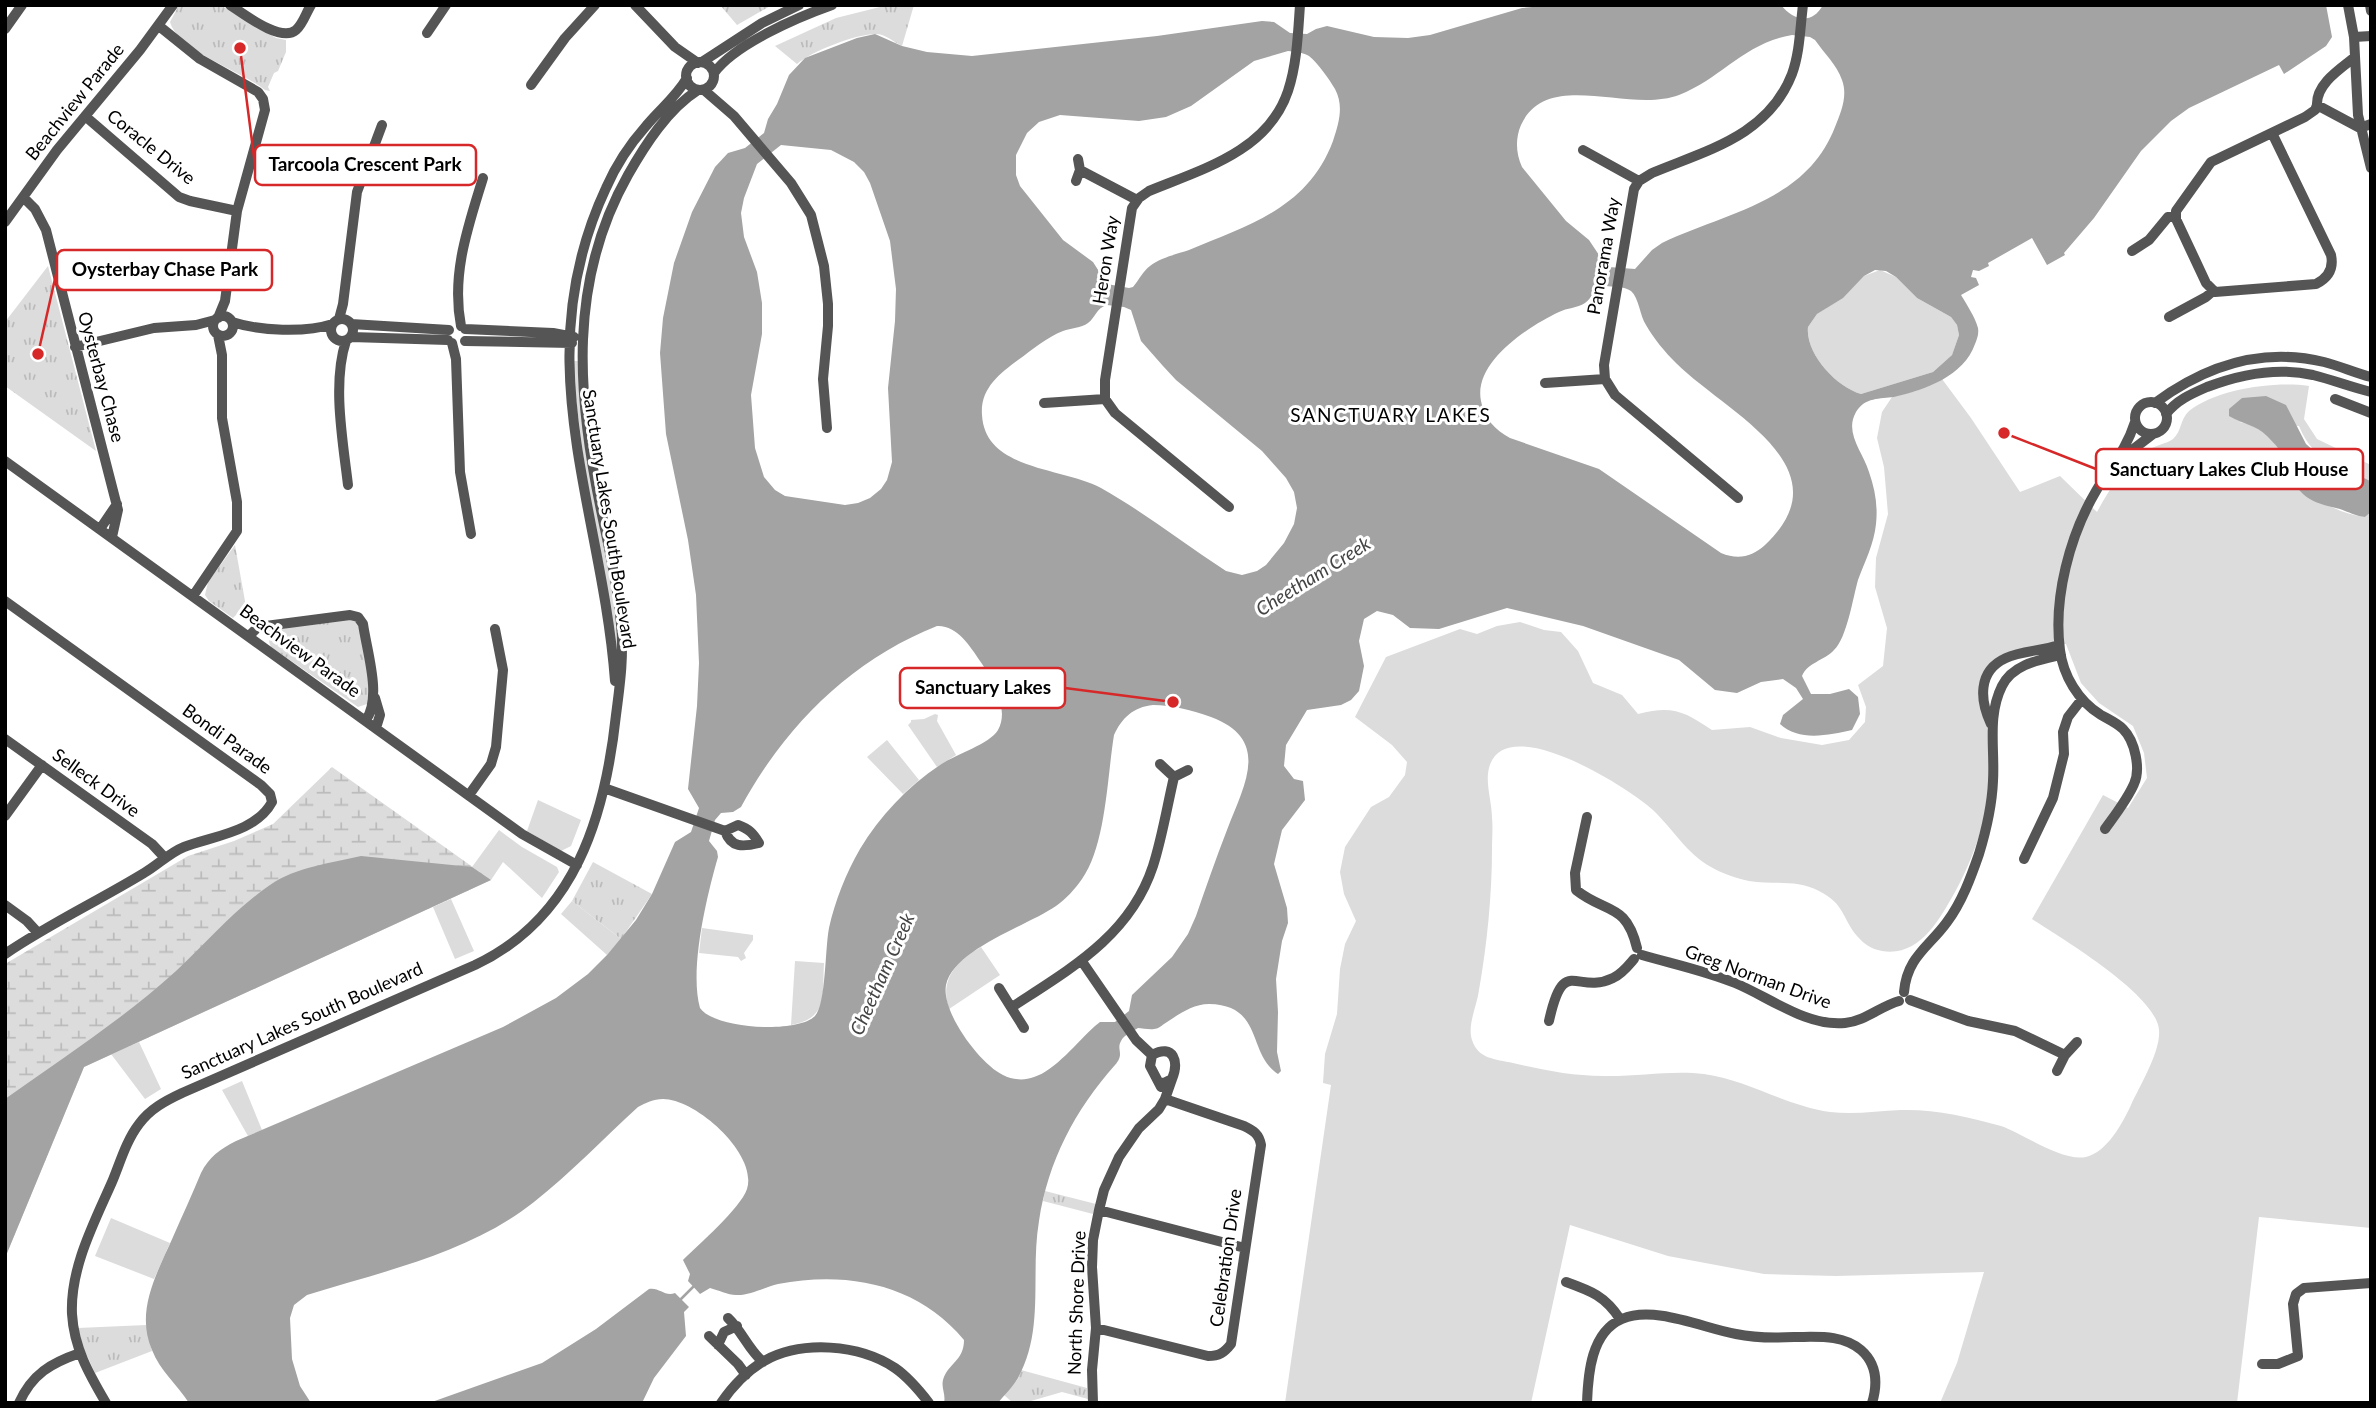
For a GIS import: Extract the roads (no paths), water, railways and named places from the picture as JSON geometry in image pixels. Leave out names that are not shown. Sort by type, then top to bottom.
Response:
[{"type":"street","points":[[5,29],[22,5]]},
{"type":"street","name":"Beachview Parade","points":[[5,222],[62,143],[159,26],[173,5]]},
{"type":"street","points":[[230,5],[275,32],[286,34],[292,33],[300,25],[311,5]]},
{"type":"street","points":[[426,35],[446,5]]},
{"type":"street","points":[[530,86],[565,38],[595,5]]},
{"type":"street","points":[[635,5],[675,47],[709,66],[734,116]]},
{"type":"street","name":"Sanctuary Lakes South Boulevard","points":[[617,705],[609,616],[587,515],[571,408],[569,339],[578,270],[587,235],[606,187],[636,137],[677,94],[690,67],[762,23],[799,5]]},
{"type":"street","name":"Sanctuary Lakes South Boulevard","points":[[106,1403],[80,1353],[74,1331],[72,1301],[79,1262],[129,1140],[150,1111],[182,1093],[501,951],[539,921],[562,892],[577,865],[604,788],[622,658],[622,629],[615,579],[591,452],[583,383],[582,340],[590,273],[612,205],[632,168],[650,141],[685,100],[710,86],[724,61],[737,51],[801,17],[832,5]]},
{"type":"street","name":"Heron Way","points":[[1105,399],[1105,380],[1129,219],[1137,200],[1149,191],[1232,156],[1272,121],[1287,93],[1296,52],[1300,5]]},
{"type":"street","points":[[2348,5],[2354,37],[2356,98],[2366,126],[2371,168]]},
{"type":"street","points":[[2370,5],[2371,11]]},
{"type":"street","name":"Panorama Way","points":[[1605,379],[1604,365],[1631,196],[1639,181],[1741,136],[1763,118],[1779,99],[1788,82],[1795,62],[1802,11]]},
{"type":"street","points":[[159,26],[200,59],[258,92],[263,99],[265,110],[249,159],[237,211],[223,327],[222,418],[237,502],[237,531],[192,596]]},
{"type":"street","points":[[2354,37],[2371,36]]},
{"type":"street","points":[[675,47],[690,85],[701,90],[734,116],[791,183],[811,215],[824,266],[828,304],[823,379],[827,428]]},
{"type":"street","points":[[2272,133],[2331,255],[2331,271],[2324,280],[2316,284],[2223,293],[2213,291],[2206,283],[2176,216],[2180,205],[2211,162],[2315,110],[2324,85],[2355,57]]},
{"type":"street","points":[[2317,105],[2366,126]]},
{"type":"street","name":"Coracle Drive","points":[[85,116],[175,194],[190,201],[237,211]]},
{"type":"street","points":[[348,485],[341,417],[343,304],[358,192],[382,125]]},
{"type":"street","points":[[1583,150],[1639,181]]},
{"type":"street","points":[[1078,170],[1137,200]]},
{"type":"street","points":[[473,537],[460,472],[456,359],[458,276],[462,244],[484,178]]},
{"type":"street","name":"Oysterbay Chase","points":[[20,202],[41,218],[46,230],[117,504],[118,516],[112,537]]},
{"type":"street","points":[[2132,251],[2149,240],[2168,217],[2176,216]]},
{"type":"street","points":[[2169,317],[2213,291]]},
{"type":"street","points":[[75,347],[154,328],[196,326],[582,340]]},
{"type":"street","points":[[2283,372],[2284,357]]},
{"type":"street","points":[[2105,829],[2133,785],[2137,775],[2137,763],[2124,729],[2098,714],[2082,699],[2067,677],[2060,650],[2060,606],[2066,564],[2076,533],[2096,490],[2118,461],[2135,422],[2138,408],[2147,402],[2155,402],[2183,383],[2228,363],[2259,358],[2284,357],[2325,362],[2371,377]]},
{"type":"street","points":[[2166,414],[2182,399],[2224,381],[2260,373],[2283,372],[2316,376],[2371,392]]},
{"type":"street","points":[[1545,383],[1605,379],[1615,395],[1738,498]]},
{"type":"street","points":[[1044,403],[1105,399],[1115,413],[1229,507]]},
{"type":"street","points":[[2335,399],[2371,413]]},
{"type":"street","points":[[2118,461],[2165,425],[2164,409],[2155,402]]},
{"type":"street","points":[[2135,422],[2140,430],[2152,434]]},
{"type":"street","name":"Beachview Parade","points":[[5,461],[534,842],[577,865]]},
{"type":"street","points":[[100,528],[117,504]]},
{"type":"street","name":"Bondi Parade","points":[[5,601],[261,785],[271,794],[272,802],[259,818],[233,831],[181,848],[147,872],[37,933],[5,954]]},
{"type":"street","points":[[253,640],[275,624],[360,612],[374,695],[379,706],[380,715],[376,728]]},
{"type":"street","points":[[469,795],[491,764],[496,747],[503,670],[495,629]]},
{"type":"street","points":[[1992,726],[1981,695],[1985,678],[2004,658],[2060,650]]},
{"type":"street","points":[[2060,650],[2026,664],[2012,673],[2003,684],[1994,709],[1993,783],[1989,815],[1980,850],[1959,902],[1947,922],[1921,949],[1908,971],[1904,998],[1968,1021],[2015,1031],[2065,1055]]},
{"type":"street","points":[[1985,678],[2003,684]]},
{"type":"street","points":[[366,720],[372,710],[374,695]]},
{"type":"street","points":[[2024,859],[2053,798],[2064,754],[2063,732],[2068,716],[2082,699]]},
{"type":"street","name":"Selleck Drive","points":[[5,739],[152,844],[165,858]]},
{"type":"street","points":[[1160,764],[1174,777]]},
{"type":"street","points":[[5,816],[42,765]]},
{"type":"street","points":[[1174,777],[1188,770]]},
{"type":"street","points":[[1012,1007],[1097,949],[1132,911],[1153,866],[1174,777]]},
{"type":"street","points":[[604,788],[724,831]]},
{"type":"street","points":[[1549,1021],[1555,998],[1564,984],[1570,980],[1600,982],[1613,978],[1638,954],[1632,929],[1621,915],[1576,890],[1576,873],[1587,817]]},
{"type":"street","points":[[5,905],[27,921],[37,933]]},
{"type":"street","name":"Greg Norman Drive","points":[[1638,954],[1733,982],[1821,1021],[1849,1023],[1904,998]]},
{"type":"street","points":[[1081,960],[1136,1040],[1152,1055]]},
{"type":"street","points":[[999,988],[1024,1028]]},
{"type":"street","points":[[2057,1071],[2065,1055],[2077,1042]]},
{"type":"street","points":[[1152,1055],[1163,1052],[1174,1056],[1176,1062],[1172,1079],[1159,1082]]},
{"type":"street","points":[[1152,1055],[1150,1066],[1165,1099]]},
{"type":"street","name":"North Shore Drive","points":[[1093,1403],[1092,1370],[1096,1328],[1092,1267],[1093,1240],[1099,1210],[1119,1157],[1139,1128],[1159,1109],[1172,1079]]},
{"type":"street","name":"Celebration Drive","points":[[1096,1328],[1208,1356],[1225,1352],[1231,1344],[1260,1138],[1256,1132],[1244,1126],[1165,1099]]},
{"type":"street","points":[[1099,1210],[1245,1248]]},
{"type":"street","points":[[1566,1282],[1594,1292],[1610,1305],[1620,1319]]},
{"type":"street","points":[[2262,1364],[2278,1364],[2298,1356],[2293,1304],[2296,1294],[2304,1288],[2371,1283]]},
{"type":"street","points":[[1587,1403],[1591,1361],[1601,1336],[1620,1319],[1652,1314],[1738,1335],[1839,1338],[1861,1350],[1874,1368],[1876,1389],[1872,1403]]},
{"type":"street","points":[[719,1345],[732,1322],[749,1348],[763,1362]]},
{"type":"street","points":[[709,1336],[746,1375]]},
{"type":"street","points":[[721,1403],[746,1375],[763,1362],[789,1352],[843,1349],[862,1353],[897,1370],[929,1403]]},
{"type":"street","points":[[19,1403],[28,1385],[40,1372],[55,1362],[80,1353]]},
{"type":"water","name":"SANCTUARY LAKES","points":[[1554,5],[1781,5],[1792,15],[1803,19],[1814,16],[1823,5],[2326,5],[2332,37],[2326,46],[2284,74],[2279,65],[2189,108],[2171,121],[2141,151],[2065,255],[2047,265],[2032,238],[1988,263],[1989,266],[1979,271],[1973,270],[1971,277],[1976,278],[1979,285],[1961,295],[1975,320],[1978,334],[1970,355],[1962,365],[1930,386],[1894,397],[1868,401],[1856,412],[1853,435],[1874,491],[1877,511],[1875,531],[1839,644],[1826,657],[1808,668],[1802,676],[1811,694],[1830,694],[1849,689],[1858,697],[1860,714],[1852,730],[1814,736],[1788,730],[1780,724],[1783,715],[1803,699],[1796,688],[1783,679],[1761,682],[1737,693],[1715,690],[1679,660],[1583,626],[1507,608],[1439,629],[1410,628],[1393,615],[1377,611],[1364,619],[1359,641],[1364,666],[1359,691],[1351,700],[1341,705],[1307,710],[1286,745],[1284,766],[1294,779],[1303,781],[1305,800],[1282,830],[1274,864],[1287,908],[1288,923],[1276,979],[1277,1052],[1281,1071],[1278,1074],[1268,1065],[1247,1021],[1226,1006],[1197,1006],[1158,1028],[1138,1028],[1122,1039],[1118,1061],[1076,1118],[1056,1157],[1039,1221],[1031,1340],[1018,1378],[998,1403],[944,1403],[943,1380],[959,1357],[964,1340],[945,1321],[903,1294],[880,1286],[830,1279],[778,1284],[741,1295],[710,1288],[700,1294],[688,1281],[690,1274],[683,1260],[743,1197],[747,1189],[748,1175],[743,1160],[722,1131],[692,1108],[677,1101],[663,1099],[638,1107],[548,1191],[509,1220],[454,1248],[307,1295],[294,1305],[290,1318],[292,1359],[300,1386],[311,1403],[189,1403],[159,1364],[152,1350],[147,1335],[147,1307],[161,1264],[201,1173],[211,1158],[236,1141],[503,1027],[556,998],[588,974],[636,920],[652,894],[675,842],[691,832],[699,808],[688,789],[699,663],[696,595],[688,540],[666,434],[660,353],[663,318],[674,263],[692,212],[715,167],[728,153],[745,148],[764,133],[789,75],[805,58],[875,34],[902,46],[927,52],[972,56],[1157,36],[1262,21],[1274,22],[1290,33],[1307,34],[1327,26],[1374,37],[1408,38],[1430,35],[1522,8]],"holes":[[[1792,35],[1810,37],[1837,69],[1844,86],[1843,104],[1822,152],[1805,172],[1762,202],[1662,243],[1635,269],[1609,267],[1589,240],[1566,221],[1522,167],[1517,146],[1521,125],[1533,108],[1550,99],[1569,95],[1637,100],[1679,95],[1708,80],[1760,45]],[[1288,51],[1307,55],[1316,63],[1335,89],[1340,108],[1333,141],[1322,164],[1292,198],[1254,222],[1154,263],[1145,270],[1133,287],[1107,284],[1093,262],[1063,240],[1020,186],[1016,175],[1016,155],[1027,133],[1039,122],[1060,115],[1139,121],[1166,117],[1191,106],[1254,61]],[[781,145],[831,150],[854,162],[870,183],[890,241],[896,289],[888,388],[892,462],[887,480],[881,489],[858,503],[845,505],[785,496],[775,490],[764,477],[755,448],[751,395],[762,334],[762,303],[757,272],[744,237],[741,213],[757,164]],[[1875,270],[1886,271],[1917,298],[1951,317],[1957,325],[1959,335],[1952,355],[1933,372],[1861,394],[1851,390],[1824,368],[1808,337],[1808,327],[1817,314],[1843,298],[1864,276]],[[1605,286],[1631,291],[1646,325],[1668,354],[1697,382],[1748,422],[1770,443],[1786,466],[1793,491],[1787,517],[1765,545],[1755,552],[1739,557],[1721,553],[1599,469],[1510,438],[1488,418],[1482,407],[1481,387],[1494,359],[1533,326],[1559,312],[1585,303]],[[1107,305],[1131,310],[1141,341],[1163,366],[1176,380],[1262,451],[1286,478],[1294,492],[1297,508],[1294,524],[1284,543],[1266,565],[1257,571],[1242,575],[1226,571],[1101,488],[1011,457],[997,447],[986,433],[982,406],[992,383],[1018,360],[1051,337],[1088,323]],[[937,626],[951,629],[967,643],[994,685],[1002,713],[998,730],[988,740],[946,761],[916,783],[885,814],[860,849],[831,918],[821,1000],[815,1016],[805,1022],[774,1027],[721,1021],[700,1008],[697,992],[698,953],[718,857],[709,841],[715,820],[721,813],[733,812],[741,807],[778,749],[800,723],[823,699],[876,657]],[[1153,705],[1182,708],[1211,717],[1230,727],[1242,738],[1247,751],[1248,765],[1240,797],[1188,934],[1172,957],[1132,995],[1129,1011],[1115,1022],[1100,1022],[1042,1074],[1022,1079],[1007,1077],[984,1060],[964,1036],[950,1009],[946,985],[962,960],[1056,906],[1082,879],[1090,865],[1101,830],[1114,735],[1121,723],[1140,708]]]},
{"type":"water","points":[[2266,396],[2286,405],[2306,444],[2322,458],[2370,481],[2371,512],[2365,517],[2358,516],[2306,496],[2296,485],[2286,459],[2270,439],[2258,429],[2229,416],[2229,409],[2242,398]]},
{"type":"water","points":[[361,856],[472,867],[491,880],[84,1067],[5,1258],[5,1099],[135,1005],[176,971],[245,904],[270,885],[302,870]]},
{"type":"water","points":[[649,1289],[675,1293],[689,1307],[684,1312],[686,1336],[654,1378],[642,1403],[429,1403],[542,1363],[596,1329]]},
{"type":"waterway","name":"Cheetham Creek","points":[[680,1300],[695,1285]]},
{"type":"place","name":"Tarcoola Crescent Park","points":[[240,48]]},
{"type":"place","name":"Oysterbay Chase Park","points":[[38,354]]},
{"type":"place","name":"Sanctuary Lakes Club House","points":[[2004,433]]},
{"type":"place","name":"Sanctuary Lakes","points":[[1173,702]]},
{"type":"district","name":"SANCTUARY LAKES","points":[[1391,415]]}]
